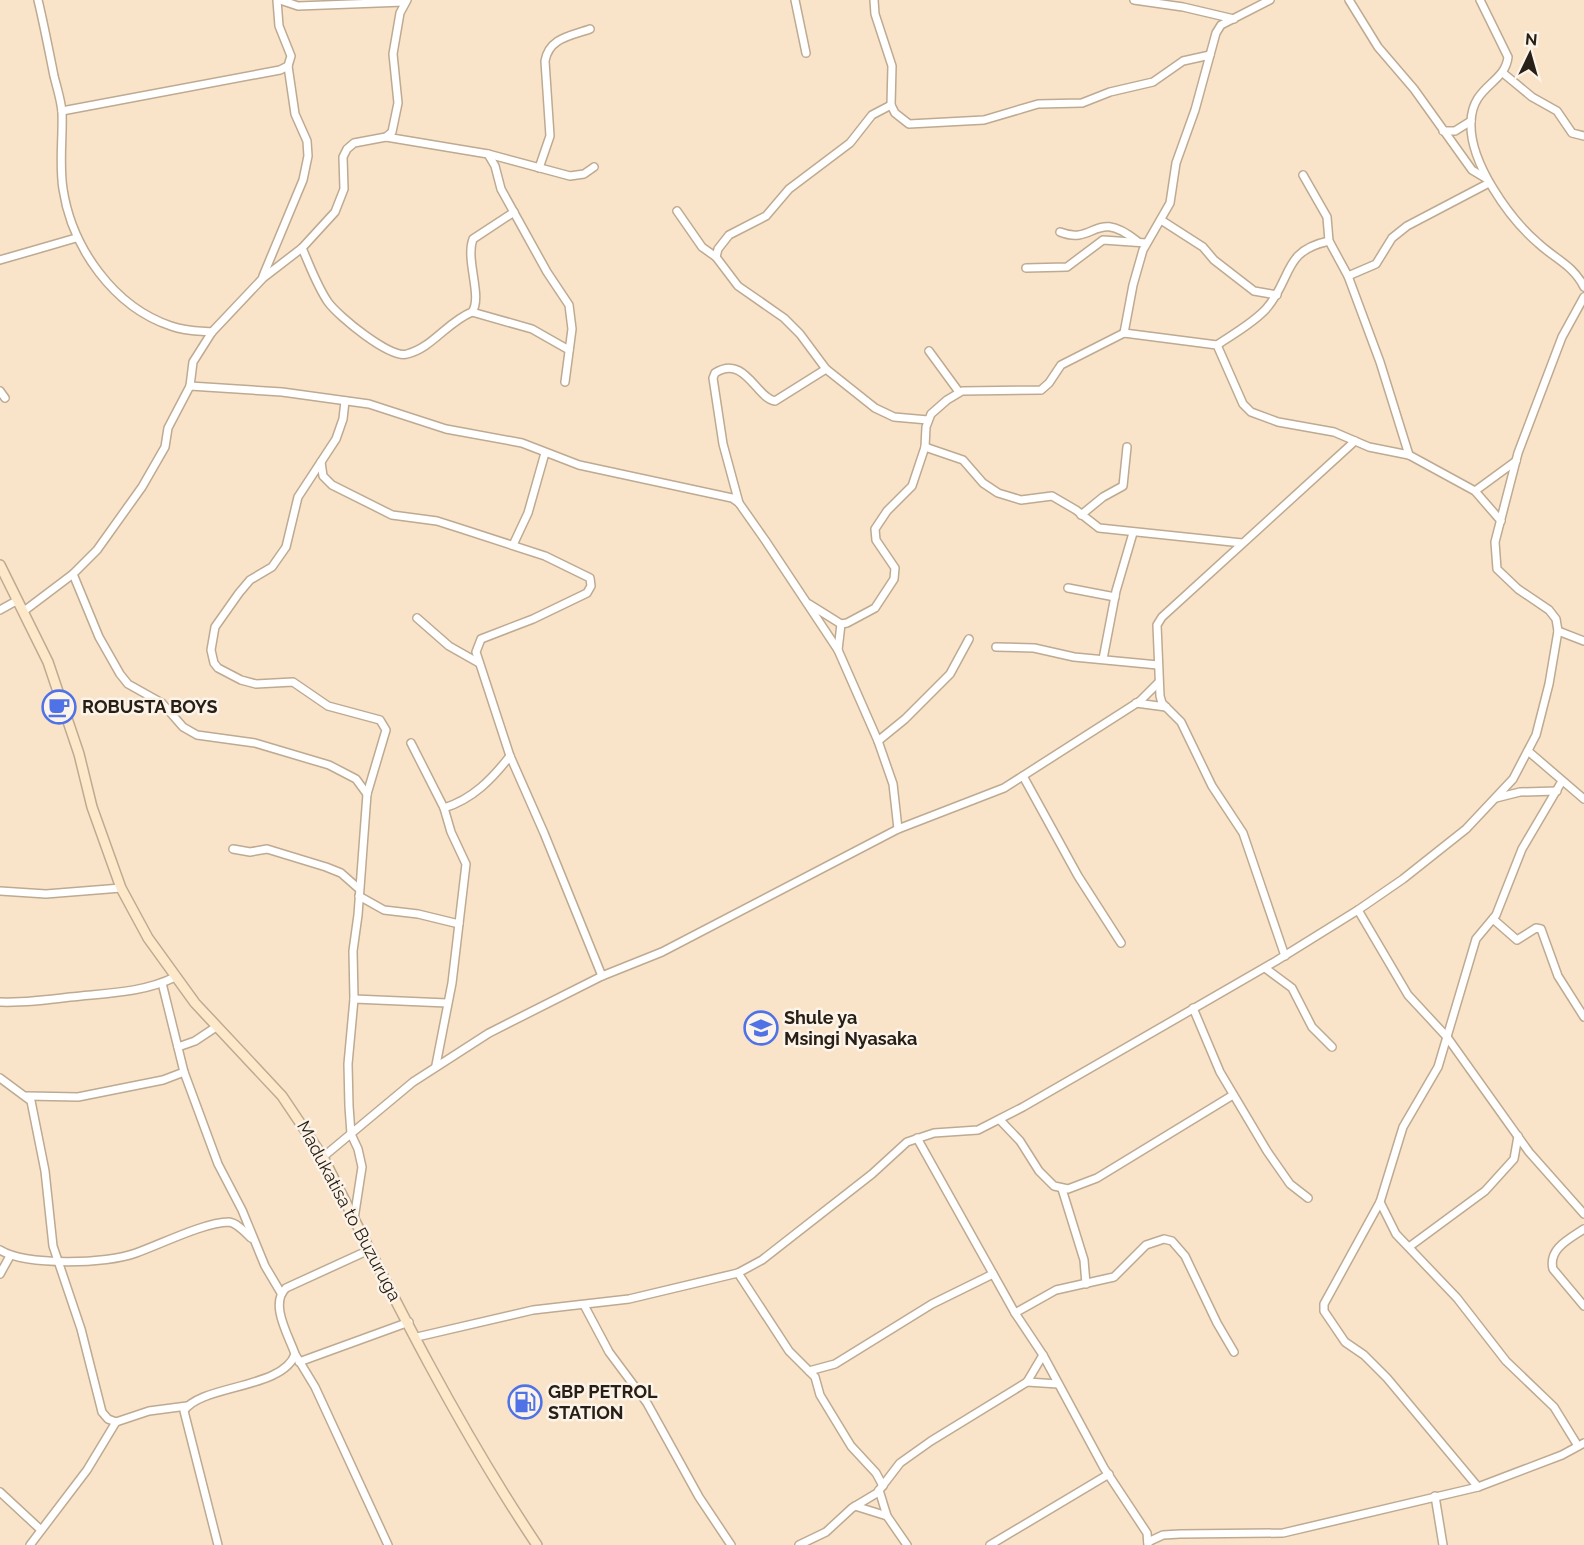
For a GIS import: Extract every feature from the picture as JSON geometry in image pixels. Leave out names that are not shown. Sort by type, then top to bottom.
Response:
[{"type":"main road","name":"Madukatisa to Buzuruga","points":[[0,565],[48,662],[62,701],[92,807],[121,888],[148,938],[175,977],[216,1027],[282,1096],[323,1157],[369,1250],[470,1439],[537,1545]]},
{"type":"street","points":[[38,0],[62,111],[60,142],[63,188],[68,218],[76,238],[99,272],[118,294],[135,307],[172,327],[212,332]]},
{"type":"street","points":[[263,278],[303,180],[308,156],[307,141],[295,114],[288,66],[291,56],[279,26],[278,0],[298,6],[405,1],[393,54],[398,89],[396,121],[392,132],[386,137]]},
{"type":"street","points":[[795,0],[806,53]]},
{"type":"street","points":[[874,0],[875,14],[892,66],[891,105],[895,113],[909,124],[984,120],[1038,104],[1073,104],[1092,100],[1110,92],[1153,82],[1183,61],[1210,55]]},
{"type":"street","points":[[1134,0],[1183,7],[1234,19]]},
{"type":"street","points":[[1124,333],[1133,285],[1146,243],[1170,203],[1176,163],[1195,110],[1215,33],[1221,25],[1270,0]]},
{"type":"street","points":[[1349,0],[1371,38],[1410,84],[1472,170],[1488,181]]},
{"type":"street","points":[[1480,0],[1508,57],[1503,73],[1480,93],[1475,101],[1471,121],[1477,155],[1488,181],[1536,242],[1573,269],[1584,286]]},
{"type":"street","points":[[538,168],[550,136],[545,61],[547,51],[555,41],[590,28]]},
{"type":"street","points":[[62,111],[280,70],[288,66]]},
{"type":"street","points":[[1503,73],[1532,97],[1557,111],[1572,133],[1584,136]]},
{"type":"street","points":[[716,257],[722,242],[729,235],[766,216],[789,189],[849,143],[872,115],[891,105]]},
{"type":"street","points":[[1443,131],[1455,131],[1471,121]]},
{"type":"street","points":[[24,611],[73,574],[97,550],[153,470],[165,447],[172,419],[190,386],[193,362],[212,332],[263,278],[302,248],[325,226],[342,199],[343,157],[346,148],[361,141],[386,137],[488,154],[570,176],[584,174],[594,167]]},
{"type":"street","points":[[488,154],[495,166],[501,189],[547,272],[569,305],[572,320],[565,382]]},
{"type":"street","points":[[1303,176],[1327,217],[1329,241],[1348,276],[1380,362],[1409,455]]},
{"type":"street","points":[[1348,276],[1376,264],[1392,238],[1407,226],[1488,181]]},
{"type":"street","points":[[677,211],[702,247],[716,257],[721,267],[749,296],[770,308],[800,334],[826,369],[887,415],[928,420]]},
{"type":"street","points":[[302,248],[329,303],[377,344],[392,353],[409,354],[424,346],[448,324],[472,312],[476,302],[470,255],[473,238],[514,212]]},
{"type":"street","points":[[1161,220],[1203,247],[1214,260],[1254,291],[1277,295]]},
{"type":"street","points":[[1060,231],[1077,236],[1106,225],[1115,227],[1137,241]]},
{"type":"street","points":[[0,260],[76,238]]},
{"type":"street","points":[[1026,268],[1067,267],[1103,240],[1146,243]]},
{"type":"street","points":[[841,624],[869,614],[894,579],[895,568],[876,540],[875,530],[887,511],[912,486],[925,447],[928,420],[946,400],[959,392],[977,389],[1041,390],[1049,384],[1061,365],[1124,333],[1217,345],[1259,316],[1277,295],[1295,257],[1312,245],[1329,241]]},
{"type":"street","points":[[417,1337],[533,1310],[629,1299],[738,1273],[762,1260],[872,1174],[901,1146],[917,1138],[940,1132],[978,1130],[1000,1120],[1285,956],[1358,910],[1436,854],[1513,779],[1536,735],[1542,714],[1558,631],[1549,610],[1518,589],[1497,569],[1495,549],[1516,460],[1562,337],[1584,297]]},
{"type":"street","points":[[472,312],[532,329],[569,350]]},
{"type":"street","points":[[1217,345],[1243,404],[1251,412],[1278,422],[1334,432],[1369,447],[1409,455],[1475,491],[1501,522]]},
{"type":"street","points":[[929,351],[959,392]]},
{"type":"street","points":[[826,369],[775,401],[768,399],[754,382],[741,372],[722,369],[715,373],[713,378],[723,444],[739,503],[838,650],[878,741],[892,784],[898,829]]},
{"type":"street","points":[[190,386],[282,392],[369,404],[446,429],[522,443],[579,465],[636,479],[711,492],[739,503]]},
{"type":"street","points":[[0,391],[5,398]]},
{"type":"street","points":[[345,401],[340,431],[298,497],[286,547],[272,567],[250,580],[239,593],[215,627],[211,650],[214,663],[218,668],[241,680],[256,684],[293,682],[328,706],[380,720],[386,736],[366,794],[352,963],[354,999],[348,1064],[351,1134],[358,1149],[362,1167],[354,1220]]},
{"type":"street","points":[[1285,956],[1243,833],[1212,786],[1181,722],[1166,707],[1160,696],[1157,625],[1162,617],[1355,441]]},
{"type":"street","points":[[925,447],[963,460],[983,483],[998,493],[1021,500],[1052,496],[1099,528],[1242,543]]},
{"type":"street","points":[[1081,515],[1103,497],[1123,486],[1127,447]]},
{"type":"street","points":[[513,545],[528,513],[545,453]]},
{"type":"street","points":[[1475,491],[1516,460]]},
{"type":"street","points":[[321,462],[323,476],[332,485],[392,515],[438,521],[513,545],[577,570],[590,578],[591,586],[587,593],[481,639],[476,652],[510,756],[602,976]]},
{"type":"street","points":[[1103,659],[1115,597],[1133,533]]},
{"type":"street","points":[[73,574],[99,637],[120,674],[128,684],[162,703],[183,727],[197,735],[255,743],[329,765],[356,779],[366,794]]},
{"type":"street","points":[[1068,588],[1115,597]]},
{"type":"street","points":[[0,609],[18,600]]},
{"type":"street","points":[[809,604],[841,624]]},
{"type":"street","points":[[417,618],[449,646],[479,663]]},
{"type":"street","points":[[838,650],[841,624]]},
{"type":"street","points":[[1558,631],[1584,641]]},
{"type":"street","points":[[878,741],[905,719],[950,674],[969,639]]},
{"type":"street","points":[[996,647],[1034,648],[1074,657],[1158,664]]},
{"type":"street","points":[[323,1157],[436,1065],[513,1020],[602,976],[662,952],[898,829],[1004,788],[1136,703],[1158,683]]},
{"type":"street","points":[[1136,703],[1166,707]]},
{"type":"street","points":[[411,743],[444,808],[451,832],[466,864],[459,924],[436,1065]]},
{"type":"street","points":[[1528,751],[1584,799]]},
{"type":"street","points":[[444,808],[461,803],[474,794],[510,756]]},
{"type":"street","points":[[1023,776],[1078,876],[1121,943]]},
{"type":"street","points":[[1478,1487],[1387,1377],[1364,1355],[1345,1342],[1324,1311],[1326,1298],[1380,1202],[1403,1127],[1438,1066],[1471,952],[1482,930],[1493,920],[1522,849],[1562,781]]},
{"type":"street","points":[[1496,798],[1520,792],[1557,791]]},
{"type":"street","points":[[233,849],[250,852],[267,849],[326,867],[341,873],[370,904],[394,913],[418,914],[459,924]]},
{"type":"street","points":[[0,891],[46,894],[121,888]]},
{"type":"street","points":[[1358,910],[1408,995],[1447,1037],[1518,1136],[1584,1214]]},
{"type":"street","points":[[1493,920],[1517,940],[1536,928],[1541,929],[1561,982],[1584,1017]]},
{"type":"street","points":[[1264,968],[1292,988],[1312,1027],[1332,1047]]},
{"type":"street","points":[[0,1002],[27,1002],[112,993],[162,983],[175,977]]},
{"type":"street","points":[[162,983],[184,1072],[218,1164],[281,1293],[279,1308],[295,1354],[315,1387],[388,1545]]},
{"type":"street","points":[[354,999],[447,1004]]},
{"type":"street","points":[[1193,1008],[1233,1095],[1276,1168],[1308,1198]]},
{"type":"street","points":[[178,1047],[195,1041],[216,1027]]},
{"type":"street","points":[[27,1096],[78,1097],[163,1080],[184,1072]]},
{"type":"street","points":[[0,1078],[31,1101],[45,1171],[50,1228],[57,1262],[81,1329],[98,1399],[108,1419],[116,1422],[149,1411],[187,1406],[288,1367],[295,1354]]},
{"type":"street","points":[[1062,1189],[1068,1189],[1096,1178],[1233,1095]]},
{"type":"street","points":[[1000,1120],[1020,1141],[1039,1171],[1062,1189],[1084,1260],[1086,1284]]},
{"type":"street","points":[[1409,1247],[1485,1191],[1514,1159],[1518,1136]]},
{"type":"street","points":[[917,1138],[1015,1313],[1043,1355],[1109,1474],[1147,1533],[1148,1543],[1164,1535],[1283,1533],[1478,1487],[1581,1445],[1554,1407],[1506,1361],[1457,1298],[1396,1233],[1380,1202]]},
{"type":"street","points":[[0,1250],[10,1256],[57,1262],[135,1254],[164,1240],[226,1222],[237,1225],[253,1239]]},
{"type":"street","points":[[1584,1229],[1557,1248],[1551,1263],[1553,1269],[1584,1306]]},
{"type":"street","points":[[1015,1313],[1056,1290],[1114,1277],[1146,1245],[1164,1239],[1172,1241],[1185,1256],[1234,1353]]},
{"type":"street","points":[[281,1293],[286,1288],[369,1250]]},
{"type":"street","points":[[0,1274],[10,1256]]},
{"type":"street","points":[[738,1273],[771,1328],[809,1371],[851,1446],[876,1473],[887,1516],[907,1545]]},
{"type":"street","points":[[809,1371],[835,1364],[932,1304],[993,1274]]},
{"type":"street","points":[[584,1305],[609,1352],[647,1403],[673,1452],[728,1544]]},
{"type":"street","points":[[299,1362],[409,1322]]},
{"type":"street","points":[[799,1545],[826,1532],[855,1506],[881,1488],[900,1463],[923,1446],[1026,1382],[1043,1355]]},
{"type":"street","points":[[1026,1382],[1058,1384]]},
{"type":"street","points":[[187,1406],[183,1418],[218,1545]]},
{"type":"street","points":[[30,1545],[87,1470],[116,1422]]},
{"type":"street","points":[[990,1545],[1109,1474]]},
{"type":"street","points":[[0,1492],[41,1530]]},
{"type":"street","points":[[1435,1496],[1443,1545]]},
{"type":"street","points":[[855,1506],[887,1516]]},
{"type":"place","name":"ROBUSTA BOYS","points":[[59,707]]},
{"type":"place","name":"Shule ya Msingi Nyasaka","points":[[761,1028]]},
{"type":"place","name":"GBP PETROL STATION","points":[[525,1402]]}]
